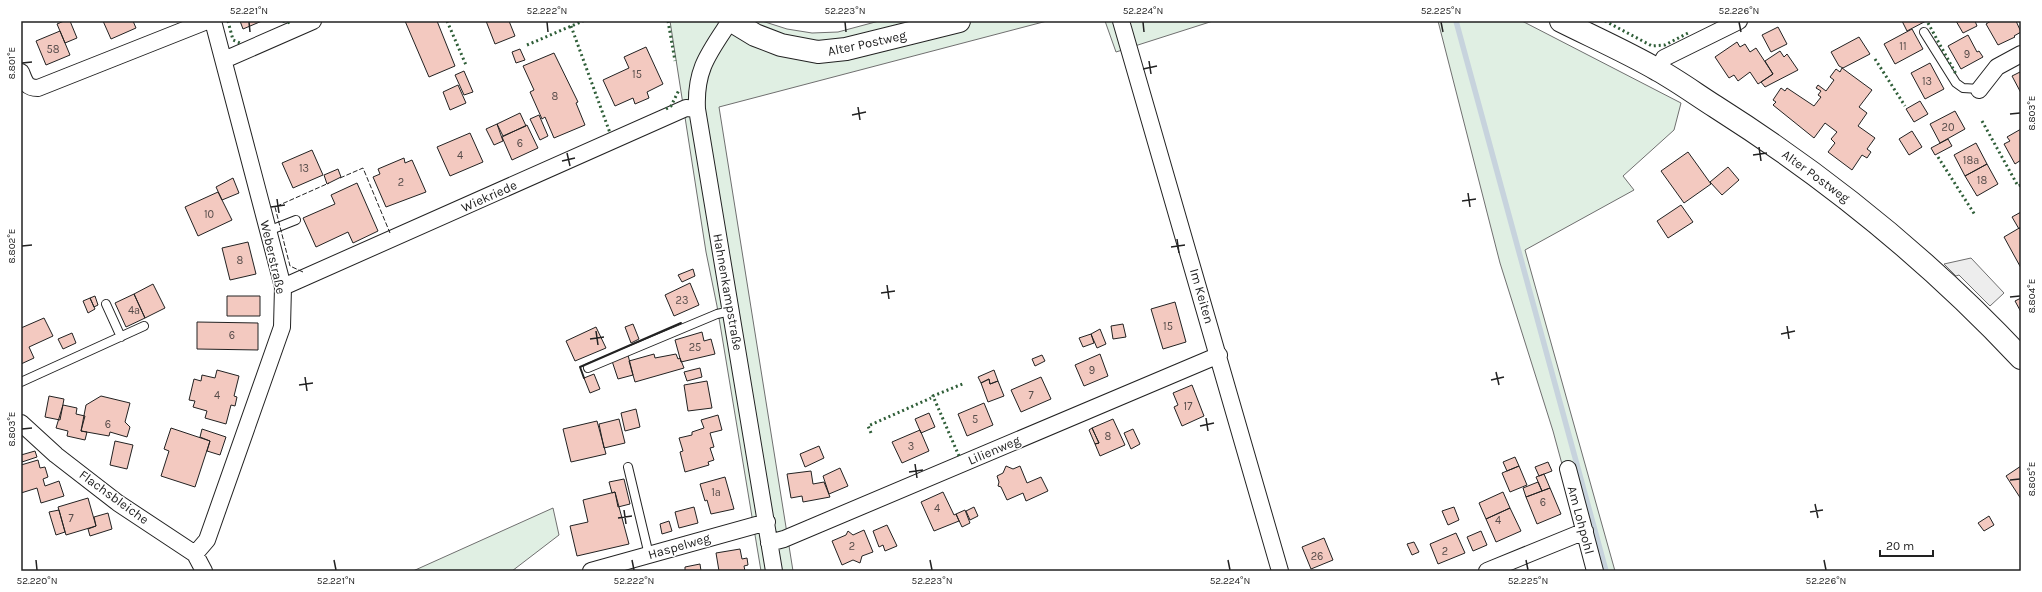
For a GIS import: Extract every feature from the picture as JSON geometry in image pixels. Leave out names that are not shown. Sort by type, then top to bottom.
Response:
[{"type":"street","points":[[21,72],[26,84],[31,88],[38,88],[207,21]]},
{"type":"street","name":"Weberstraße","points":[[195,554],[206,540],[282,327],[283,287],[213,21]]},
{"type":"street","points":[[224,60],[313,21]]},
{"type":"street","name":"Alter Postweg","points":[[731,21],[755,35],[781,45],[818,52],[846,49],[958,21]]},
{"type":"street","name":"Hahnenkampstraße","points":[[731,21],[705,58],[696,90],[696,109],[767,522],[774,571]]},
{"type":"street","name":"Im Keiten","points":[[1121,21],[1219,355],[1280,571]]},
{"type":"street","name":"Alter Postweg","points":[[1561,21],[1658,70],[1753,130],[1847,198],[1936,273],[1987,321],[2021,358]]},
{"type":"street","points":[[1658,70],[1664,58],[1739,21]]},
{"type":"street","points":[[1979,90],[1996,67],[2021,54]]},
{"type":"street","name":"Wiekriede","points":[[283,287],[686,108],[696,109]]},
{"type":"street","name":"Lilienweg","points":[[769,543],[784,539],[1219,355]]},
{"type":"street","name":"Flachsbleiche","points":[[21,423],[56,454],[118,502],[195,554],[204,571]]},
{"type":"street","name":"Am Lohpohl","points":[[1568,469],[1595,571]]},
{"type":"street","name":"Haspelweg","points":[[591,571],[767,522]]},
{"type":"street","points":[[1487,571],[1584,531]]},
{"type":"lane","points":[[1924,32],[1956,83],[1963,88],[1979,90]]},
{"type":"lane","points":[[268,231],[296,220]]},
{"type":"lane","points":[[106,304],[122,336]]},
{"type":"lane","points":[[588,368],[717,314],[730,311]]},
{"type":"lane","points":[[21,382],[144,326]]},
{"type":"lane","points":[[628,467],[649,555]]},
{"type":"green space","points":[[670,21],[762,21],[787,29],[812,33],[838,32],[879,21],[1047,21],[719,107],[793,571],[761,571],[717,306],[706,252]]},
{"type":"green space","points":[[1105,21],[1213,21],[1116,52]]},
{"type":"green space","points":[[1438,21],[1522,21],[1681,103],[1674,130],[1623,176],[1634,190],[1525,250],[1615,571],[1591,571],[1553,431],[1500,263]]},
{"type":"green space","points":[[553,508],[559,535],[512,571],[413,571]]},
{"type":"shaded area","points":[[1971,258],[2004,293],[1990,306],[1959,275],[1956,276],[1944,264]]},
{"type":"building","points":[[64,21],[70,21],[77,38],[65,43],[57,24]]},
{"type":"building","points":[[103,21],[133,21],[136,28],[111,39]]},
{"type":"building","points":[[240,21],[262,21],[243,29]]},
{"type":"building","points":[[405,21],[437,21],[455,66],[429,77]]},
{"type":"building","points":[[486,21],[509,21],[515,36],[495,44]]},
{"type":"building","points":[[1902,21],[1926,21],[1907,31]]},
{"type":"building","points":[[1956,21],[1975,21],[1977,26],[1963,33]]},
{"type":"building","points":[[1991,21],[2016,21],[2021,32],[2014,36],[2015,37],[1998,45],[1986,24]]},
{"type":"building","points":[[1778,27],[1787,44],[1771,52],[1762,35]]},
{"type":"building","points":[[1912,29],[1923,49],[1895,64],[1884,44]]},
{"type":"building","points":[[60,31],[70,55],[46,65],[36,41]]},
{"type":"building","points":[[1968,35],[1977,52],[1979,51],[1983,57],[1961,69],[1948,46]]},
{"type":"building","points":[[1859,37],[1870,54],[1843,68],[1839,66],[1831,52]]},
{"type":"building","points":[[1737,42],[1740,47],[1745,44],[1750,52],[1756,48],[1773,74],[1758,84],[1750,72],[1738,81],[1734,75],[1729,78],[1715,57]]},
{"type":"building","points":[[646,47],[663,84],[647,92],[649,98],[635,104],[633,98],[615,106],[603,80],[629,68],[624,57]]},
{"type":"building","points":[[520,49],[525,60],[516,63],[512,52]]},
{"type":"building","points":[[1780,51],[1784,57],[1787,54],[1798,70],[1765,87],[1761,82],[1773,74],[1765,61]]},
{"type":"building","points":[[554,53],[578,102],[576,103],[585,125],[554,138],[545,117],[542,119],[530,92],[534,90],[523,66]]},
{"type":"building","points":[[1930,63],[1944,89],[1925,99],[1911,73]]},
{"type":"building","points":[[1842,68],[1872,90],[1859,107],[1867,113],[1858,126],[1875,138],[1867,149],[1871,152],[1867,158],[1862,155],[1852,170],[1828,152],[1835,143],[1831,139],[1837,132],[1825,123],[1814,138],[1773,105],[1776,102],[1773,100],[1781,88],[1785,91],[1787,88],[1814,106],[1821,97],[1818,95],[1821,91],[1816,88],[1818,85],[1826,91],[1834,80],[1830,77],[1836,69],[1840,72]]},
{"type":"building","points":[[464,71],[473,92],[464,95],[455,75]]},
{"type":"building","points":[[2020,72],[2021,74],[2021,93],[2012,76]]},
{"type":"building","points":[[458,85],[466,103],[450,110],[443,92]]},
{"type":"building","points":[[1920,101],[1928,114],[1914,122],[1906,109]]},
{"type":"building","points":[[1955,111],[1965,129],[1940,143],[1930,124]]},
{"type":"building","points":[[520,113],[526,126],[503,136],[497,124]]},
{"type":"building","points":[[539,115],[548,136],[540,140],[530,119]]},
{"type":"building","points":[[497,124],[503,141],[494,145],[486,129]]},
{"type":"building","points":[[527,125],[538,148],[512,160],[502,137]]},
{"type":"building","points":[[2021,129],[2021,160],[2015,164],[2004,144],[2010,141],[2007,137]]},
{"type":"building","points":[[1912,131],[1922,147],[1909,155],[1899,139]]},
{"type":"building","points":[[470,133],[483,162],[450,176],[437,147]]},
{"type":"building","points":[[1948,139],[1952,146],[1935,155],[1931,148]]},
{"type":"building","points":[[1976,143],[1987,164],[1965,176],[1954,155]]},
{"type":"building","points":[[312,150],[323,175],[293,188],[282,163]]},
{"type":"building","points":[[1688,152],[1711,184],[1684,203],[1661,171]]},
{"type":"building","points":[[404,158],[405,163],[412,160],[426,192],[386,207],[373,177],[380,174],[378,169]]},
{"type":"building","points":[[1987,164],[1998,184],[1977,196],[1965,176]]},
{"type":"building","points":[[1728,167],[1739,180],[1722,195],[1710,182]]},
{"type":"building","points":[[338,169],[341,177],[327,184],[324,175]]},
{"type":"building","points":[[233,178],[239,193],[222,200],[216,187]]},
{"type":"building","points":[[357,183],[378,231],[353,243],[348,232],[316,247],[303,218],[335,204],[331,195]]},
{"type":"building","points":[[218,192],[232,220],[198,236],[185,207]]},
{"type":"building","points":[[1681,205],[1693,222],[1668,238],[1657,221]]},
{"type":"building","points":[[2021,212],[2021,227],[2019,229],[2012,217]]},
{"type":"building","points":[[2021,227],[2021,268],[2004,237]]},
{"type":"building","points":[[248,242],[256,274],[230,280],[222,248]]},
{"type":"building","points":[[693,269],[695,276],[682,282],[678,275]]},
{"type":"building","points":[[690,283],[699,305],[674,316],[665,295]]},
{"type":"building","points":[[153,284],[165,308],[145,318],[134,294]]},
{"type":"building","points":[[134,294],[145,318],[126,327],[115,303]]},
{"type":"building","points":[[95,296],[98,305],[94,307],[90,298]]},
{"type":"building","points":[[227,296],[260,296],[260,316],[227,316]]},
{"type":"building","points":[[90,298],[95,309],[88,313],[83,301]]},
{"type":"building","points":[[2021,298],[2021,312],[2015,301]]},
{"type":"building","points":[[1175,302],[1186,342],[1163,349],[1151,309]]},
{"type":"building","points":[[44,318],[53,336],[29,347],[34,358],[21,364],[21,328]]},
{"type":"building","points":[[197,322],[258,323],[258,350],[197,349]]},
{"type":"building","points":[[633,324],[639,339],[631,343],[625,327]]},
{"type":"building","points":[[1123,324],[1126,337],[1113,339],[1111,326]]},
{"type":"building","points":[[596,327],[606,348],[575,361],[566,341]]},
{"type":"building","points":[[1100,329],[1106,344],[1097,348],[1091,334]]},
{"type":"building","points":[[702,332],[704,341],[711,339],[715,354],[681,362],[675,340]]},
{"type":"building","points":[[72,333],[76,343],[63,349],[58,339]]},
{"type":"building","points":[[1091,334],[1094,343],[1083,347],[1079,338]]},
{"type":"building","points":[[654,354],[655,358],[676,354],[678,359],[680,358],[684,368],[635,382],[629,361]]},
{"type":"building","points":[[1100,354],[1108,376],[1084,386],[1075,365]]},
{"type":"building","points":[[628,355],[633,375],[618,379],[612,361]]},
{"type":"building","points":[[1042,355],[1045,361],[1035,366],[1032,359]]},
{"type":"building","points":[[700,368],[702,377],[687,381],[684,372]]},
{"type":"building","points":[[217,370],[239,376],[234,396],[237,397],[235,406],[231,405],[226,424],[205,418],[207,411],[193,407],[195,401],[189,400],[194,379],[201,381],[202,375],[215,378]]},
{"type":"building","points":[[994,370],[998,381],[990,384],[989,379],[981,383],[978,377]]},
{"type":"building","points":[[594,374],[600,389],[590,393],[584,378]]},
{"type":"building","points":[[1041,377],[1051,399],[1021,412],[1011,390]]},
{"type":"building","points":[[989,379],[990,384],[998,381],[1004,396],[988,402],[981,383]]},
{"type":"building","points":[[707,381],[712,408],[688,411],[684,385]]},
{"type":"building","points":[[1192,385],[1204,416],[1182,426],[1174,407],[1178,405],[1173,393]]},
{"type":"building","points":[[49,396],[64,399],[60,420],[45,417]]},
{"type":"building","points":[[101,396],[130,403],[125,422],[130,427],[127,437],[110,432],[109,436],[81,431],[86,405]]},
{"type":"building","points":[[984,403],[993,425],[967,436],[958,414]]},
{"type":"building","points":[[63,405],[77,408],[76,414],[85,416],[81,431],[87,432],[85,440],[67,436],[68,431],[56,428]]},
{"type":"building","points":[[636,409],[640,427],[625,431],[621,413]]},
{"type":"building","points":[[929,413],[935,427],[921,433],[915,419]]},
{"type":"building","points":[[718,415],[722,430],[710,433],[714,447],[710,448],[714,460],[708,462],[709,465],[685,472],[680,452],[683,451],[679,438],[692,435],[692,432],[704,428],[701,420]]},
{"type":"building","points":[[619,419],[625,443],[604,448],[599,424]]},
{"type":"building","points":[[1113,419],[1125,445],[1100,456],[1095,444],[1099,443],[1092,428]]},
{"type":"building","points":[[597,421],[606,454],[571,462],[563,429]]},
{"type":"building","points":[[171,428],[210,441],[195,487],[161,476],[169,451],[164,449]]},
{"type":"building","points":[[1092,428],[1099,443],[1095,444],[1089,430]]},
{"type":"building","points":[[202,429],[226,437],[220,455],[207,451],[210,441],[200,437]]},
{"type":"building","points":[[1133,429],[1140,444],[1131,449],[1124,433]]},
{"type":"building","points":[[920,430],[929,451],[902,463],[892,442]]},
{"type":"building","points":[[115,441],[133,445],[127,469],[110,465]]},
{"type":"building","points":[[819,446],[824,458],[805,467],[800,454]]},
{"type":"building","points":[[35,451],[37,457],[22,462],[21,455]]},
{"type":"building","points":[[1515,457],[1519,466],[1507,471],[1503,462]]},
{"type":"building","points":[[38,460],[40,468],[45,467],[48,477],[43,479],[45,486],[59,481],[64,496],[41,503],[37,488],[21,493],[21,465]]},
{"type":"building","points":[[1548,462],[1552,471],[1539,476],[1535,467]]},
{"type":"building","points":[[1006,466],[1013,469],[1020,466],[1027,483],[1041,477],[1048,491],[1026,501],[1023,493],[1007,500],[1001,487],[998,486],[999,482],[997,476],[1003,473]]},
{"type":"building","points":[[1519,466],[1527,485],[1510,492],[1502,473]]},
{"type":"building","points":[[2021,466],[2021,499],[2006,476]]},
{"type":"building","points":[[840,468],[848,486],[829,494],[823,476]]},
{"type":"building","points":[[811,471],[813,484],[824,482],[830,497],[803,502],[802,496],[791,498],[787,474]]},
{"type":"building","points":[[1544,474],[1550,488],[1542,491],[1536,477]]},
{"type":"building","points":[[725,477],[734,509],[711,514],[700,484]]},
{"type":"building","points":[[624,479],[630,504],[618,507],[615,492],[612,493],[609,482]]},
{"type":"building","points":[[1538,482],[1542,491],[1526,497],[1523,488]]},
{"type":"building","points":[[1550,488],[1561,514],[1537,524],[1526,497]]},
{"type":"building","points":[[615,492],[629,544],[577,556],[570,526],[588,522],[583,500]]},
{"type":"building","points":[[943,492],[954,515],[956,514],[959,521],[934,531],[921,502]]},
{"type":"building","points":[[1503,492],[1510,508],[1486,519],[1479,503]]},
{"type":"building","points":[[88,498],[96,526],[66,535],[58,507]]},
{"type":"building","points":[[694,507],[698,523],[679,528],[675,512]]},
{"type":"building","points":[[974,507],[978,516],[970,520],[966,511]]},
{"type":"building","points":[[1454,507],[1459,520],[1448,525],[1442,511]]},
{"type":"building","points":[[1510,508],[1521,531],[1496,542],[1486,519]]},
{"type":"building","points":[[59,510],[65,532],[56,535],[49,512]]},
{"type":"building","points":[[965,510],[970,523],[962,527],[956,514]]},
{"type":"building","points":[[108,513],[112,529],[90,536],[88,529],[96,526],[94,517]]},
{"type":"building","points":[[1989,516],[1994,525],[1984,531],[1978,523]]},
{"type":"building","points":[[669,521],[672,531],[662,534],[660,524]]},
{"type":"building","points":[[887,525],[897,546],[885,551],[883,545],[879,547],[873,531]]},
{"type":"building","points":[[864,530],[873,552],[862,556],[860,563],[853,560],[842,565],[832,541],[846,535],[848,531],[853,535]]},
{"type":"building","points":[[1481,531],[1487,545],[1473,551],[1467,537]]},
{"type":"building","points":[[1456,533],[1465,553],[1438,564],[1430,544]]},
{"type":"building","points":[[1324,538],[1333,560],[1311,569],[1302,547]]},
{"type":"building","points":[[1414,542],[1419,552],[1412,555],[1407,544]]},
{"type":"building","points":[[740,549],[742,559],[747,558],[748,565],[744,566],[745,571],[719,571],[716,553]]},
{"type":"building","points":[[700,564],[701,571],[685,571],[685,567]]},
{"type":"waterway","points":[[1456,21],[1606,571]]},
{"type":"hedge","points":[[228,21],[233,40],[240,43]]},
{"type":"hedge","points":[[283,21],[287,23],[292,21]]},
{"type":"hedge","points":[[447,21],[466,65]]},
{"type":"hedge","points":[[527,45],[583,21]]},
{"type":"hedge","points":[[668,21],[675,61]]},
{"type":"hedge","points":[[1605,21],[1652,46],[1665,45],[1688,33]]},
{"type":"hedge","points":[[1928,23],[1956,74]]},
{"type":"hedge","points":[[571,26],[610,133]]},
{"type":"hedge","points":[[1875,59],[1905,106]]},
{"type":"hedge","points":[[666,109],[671,106],[679,90]]},
{"type":"hedge","points":[[1982,121],[2018,186],[2021,185]]},
{"type":"hedge","points":[[1938,157],[1975,215]]},
{"type":"hedge","points":[[959,456],[933,396],[965,383]]},
{"type":"hedge","points":[[871,433],[868,426],[931,398]]},
{"type":"fence","points":[[340,178],[363,168],[390,233]]},
{"type":"fence","points":[[303,272],[290,266],[275,207],[329,183]]},
{"type":"wall","points":[[584,378],[580,367],[681,323]]}]
